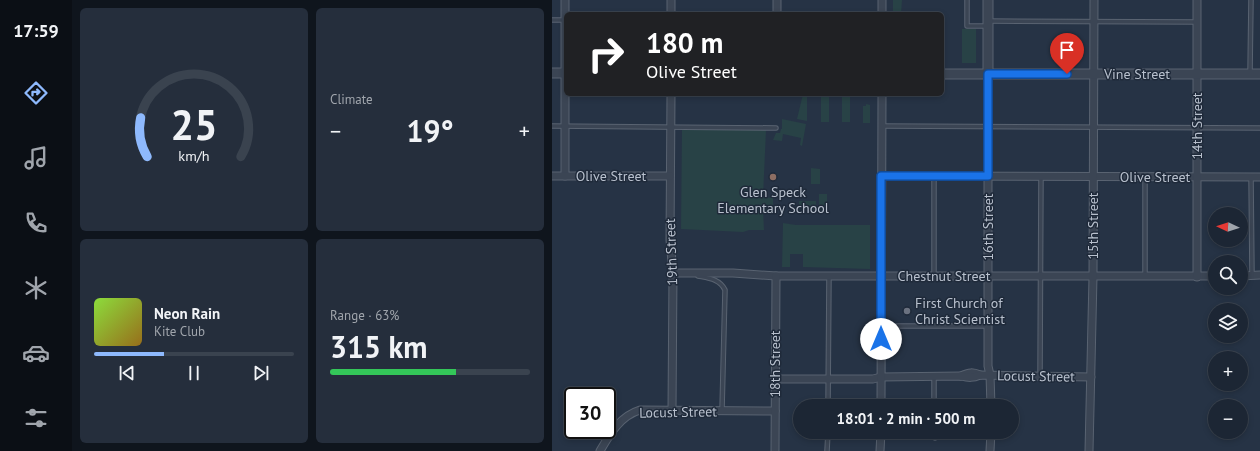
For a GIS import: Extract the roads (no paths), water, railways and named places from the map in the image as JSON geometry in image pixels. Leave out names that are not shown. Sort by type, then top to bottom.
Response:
[{"type":"street","points":[[565,0],[565,12]]},
{"type":"street","points":[[671,0],[671,12]]},
{"type":"street","points":[[777,0],[777,12]]},
{"type":"street","points":[[882,0],[882,12]]},
{"type":"street","name":"16th Street","points":[[988,0],[988,366],[990,375],[991,399]]},
{"type":"street","name":"15th Street","points":[[1089,451],[1093,277],[1094,0]]},
{"type":"street","name":"14th Street","points":[[1197,0],[1197,277]]},
{"type":"street","points":[[552,73],[564,73]]},
{"type":"street","name":"Vine Street","points":[[944,74],[1260,74]]},
{"type":"street","points":[[565,176],[566,96]]},
{"type":"street","name":"19th Street","points":[[670,96],[670,240],[673,273],[672,410]]},
{"type":"street","points":[[881,399],[882,96]]},
{"type":"street","name":"Olive Street","points":[[552,176],[670,176]]},
{"type":"street","name":"Olive Street","points":[[881,176],[1260,177]]},
{"type":"street","name":"Chestnut Street","points":[[673,273],[733,273],[776,276],[1208,276]]},
{"type":"street","points":[[1248,275],[1260,275]]},
{"type":"street","name":"18th Street","points":[[775,451],[776,276]]},
{"type":"street","name":"Locust Street","points":[[775,379],[873,379],[881,377],[961,376],[969,372],[974,372],[980,375],[1091,377]]},
{"type":"street","name":"Locust Street","points":[[600,451],[618,423],[626,416],[640,410],[775,411]]},
{"type":"street","points":[[880,439],[880,451]]},
{"type":"street","points":[[990,451],[991,439]]},
{"type":"lane","points":[[967,0],[967,26],[1094,21],[1198,22]]},
{"type":"lane","points":[[1250,74],[1251,0]]},
{"type":"lane","points":[[552,20],[564,20]]},
{"type":"lane","points":[[552,126],[776,128]]},
{"type":"lane","points":[[882,126],[1260,128]]},
{"type":"lane","points":[[934,176],[934,276]]},
{"type":"lane","points":[[1040,376],[1041,176]]},
{"type":"lane","points":[[1145,277],[1146,177]]},
{"type":"lane","points":[[1251,177],[1252,275]]},
{"type":"lane","points":[[689,273],[714,280],[720,283],[725,290],[722,410]]},
{"type":"lane","points":[[828,399],[829,275]]},
{"type":"lane","points":[[881,326],[988,326]]},
{"type":"lane","points":[[934,376],[934,399]]},
{"type":"lane","points":[[828,439],[828,451]]},
{"type":"place","name":"Glen Speck Elementary School","points":[[773,177]]},
{"type":"place","name":"First Church of Christ Scientist","points":[[907,311]]}]
